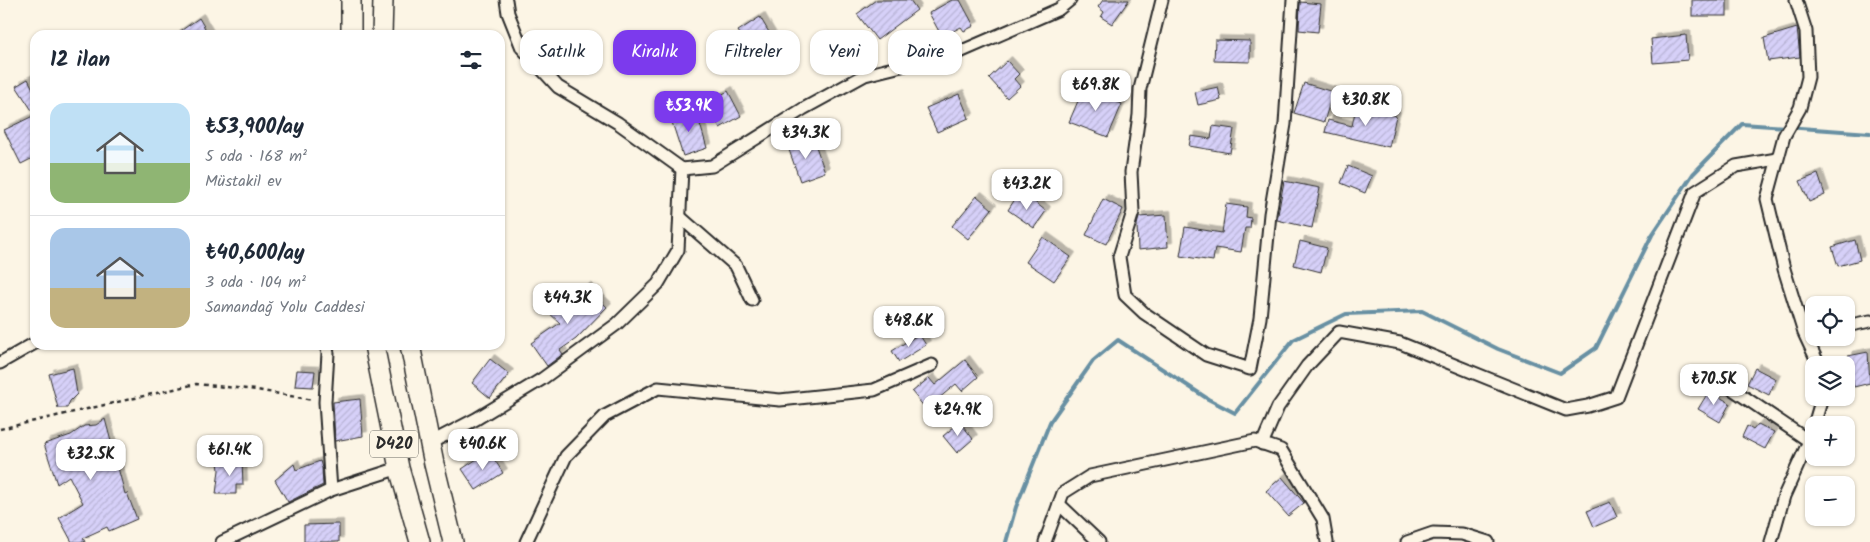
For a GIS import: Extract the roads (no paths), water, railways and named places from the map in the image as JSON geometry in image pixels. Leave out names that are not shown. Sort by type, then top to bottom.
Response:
[{"type":"highway","points":[[351,30],[352,0]]},
{"type":"highway","points":[[382,30],[383,0]]},
{"type":"highway","name":"D420","points":[[375,350],[399,468],[420,542]]},
{"type":"highway","name":"D420","points":[[411,350],[453,542]]},
{"type":"street","points":[[506,0],[508,12],[522,48],[558,87],[618,123],[682,169],[712,166],[803,109],[864,75],[962,51],[1059,9],[1070,0]]},
{"type":"street","points":[[1162,0],[1140,89],[1139,115],[1131,172],[1133,212],[1119,257],[1125,295],[1144,313],[1206,355],[1250,369],[1260,318],[1270,214],[1286,124],[1293,0]]},
{"type":"street","points":[[1796,0],[1806,31],[1808,77],[1800,108],[1784,136],[1767,199],[1784,270],[1805,323]]},
{"type":"street","points":[[1262,444],[1278,407],[1307,366],[1339,332],[1400,342],[1566,410],[1588,406],[1616,397],[1695,192],[1736,166],[1777,159]]},
{"type":"street","points":[[430,443],[476,419],[542,379],[617,324],[658,284],[678,250],[682,169]]},
{"type":"street","points":[[680,217],[736,266],[752,300]]},
{"type":"street","points":[[1855,324],[1870,321]]},
{"type":"street","points":[[0,363],[30,346]]},
{"type":"street","points":[[327,350],[324,402],[331,490]]},
{"type":"street","points":[[526,542],[566,456],[605,416],[658,388],[780,400],[874,390],[932,366]]},
{"type":"street","points":[[1716,378],[1805,438]]},
{"type":"street","points":[[1045,542],[1064,494],[1090,476],[1255,441],[1280,450],[1323,519],[1326,542]]},
{"type":"street","points":[[1772,542],[1784,496],[1805,450]]},
{"type":"street","points":[[222,542],[331,490],[399,468]]},
{"type":"street","points":[[1060,504],[1099,542]]},
{"type":"street","points":[[1407,542],[1433,532],[1462,534],[1488,542]]},
{"type":"waterway","points":[[1006,542],[1016,507],[1050,422],[1093,361],[1118,340],[1208,399],[1235,413],[1293,340],[1346,314],[1422,311],[1498,349],[1560,373],[1596,348],[1652,235],[1693,174],[1742,124],[1870,133]]}]
